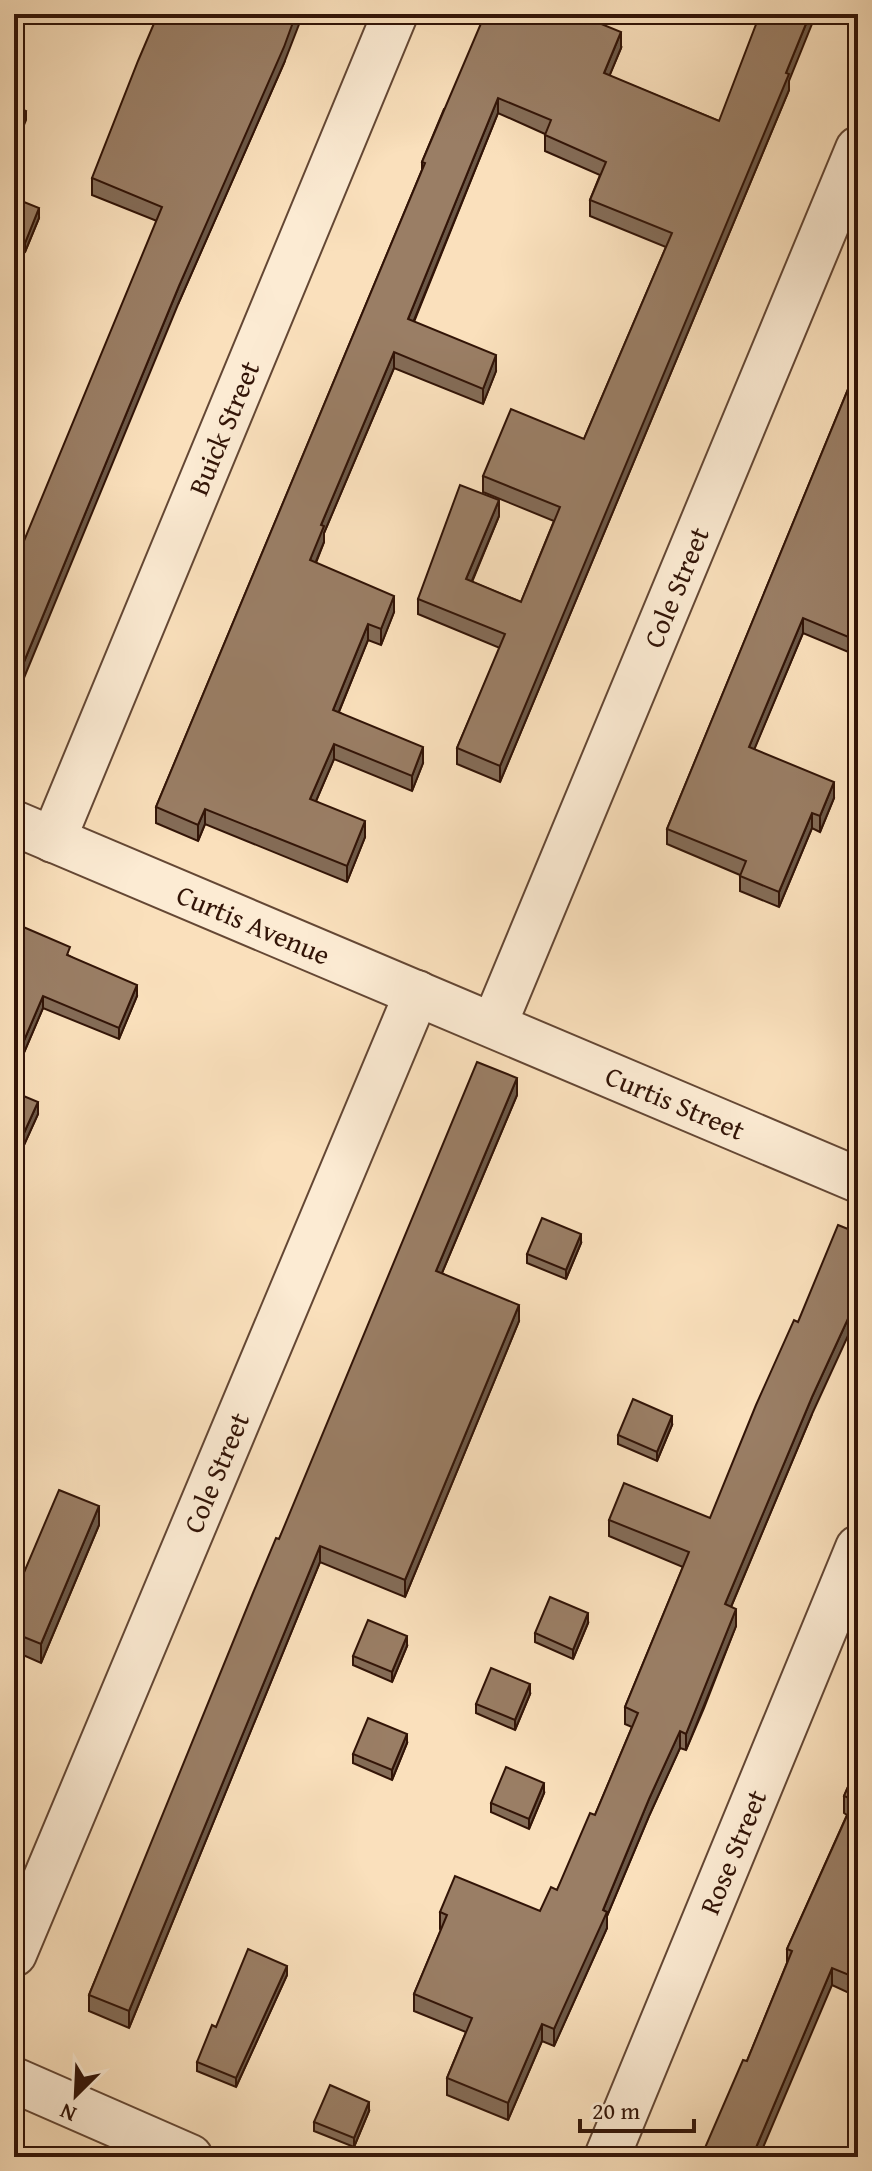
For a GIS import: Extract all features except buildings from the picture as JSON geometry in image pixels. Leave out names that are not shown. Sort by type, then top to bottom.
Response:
[{"type":"street","name":"Buick Street","points":[[53,840],[395,14]]},
{"type":"street","name":"Cole Street","points":[[494,1025],[858,149]]},
{"type":"street","name":"Curtis Avenue","points":[[14,823],[494,1025]]},
{"type":"street","name":"Cole Street","points":[[14,1954],[417,993]]},
{"type":"street","name":"Curtis Street","points":[[494,1025],[858,1180]]},
{"type":"street","name":"Rose Street","points":[[607,2157],[858,1548]]},
{"type":"street","points":[[14,2080],[190,2157]]}]
